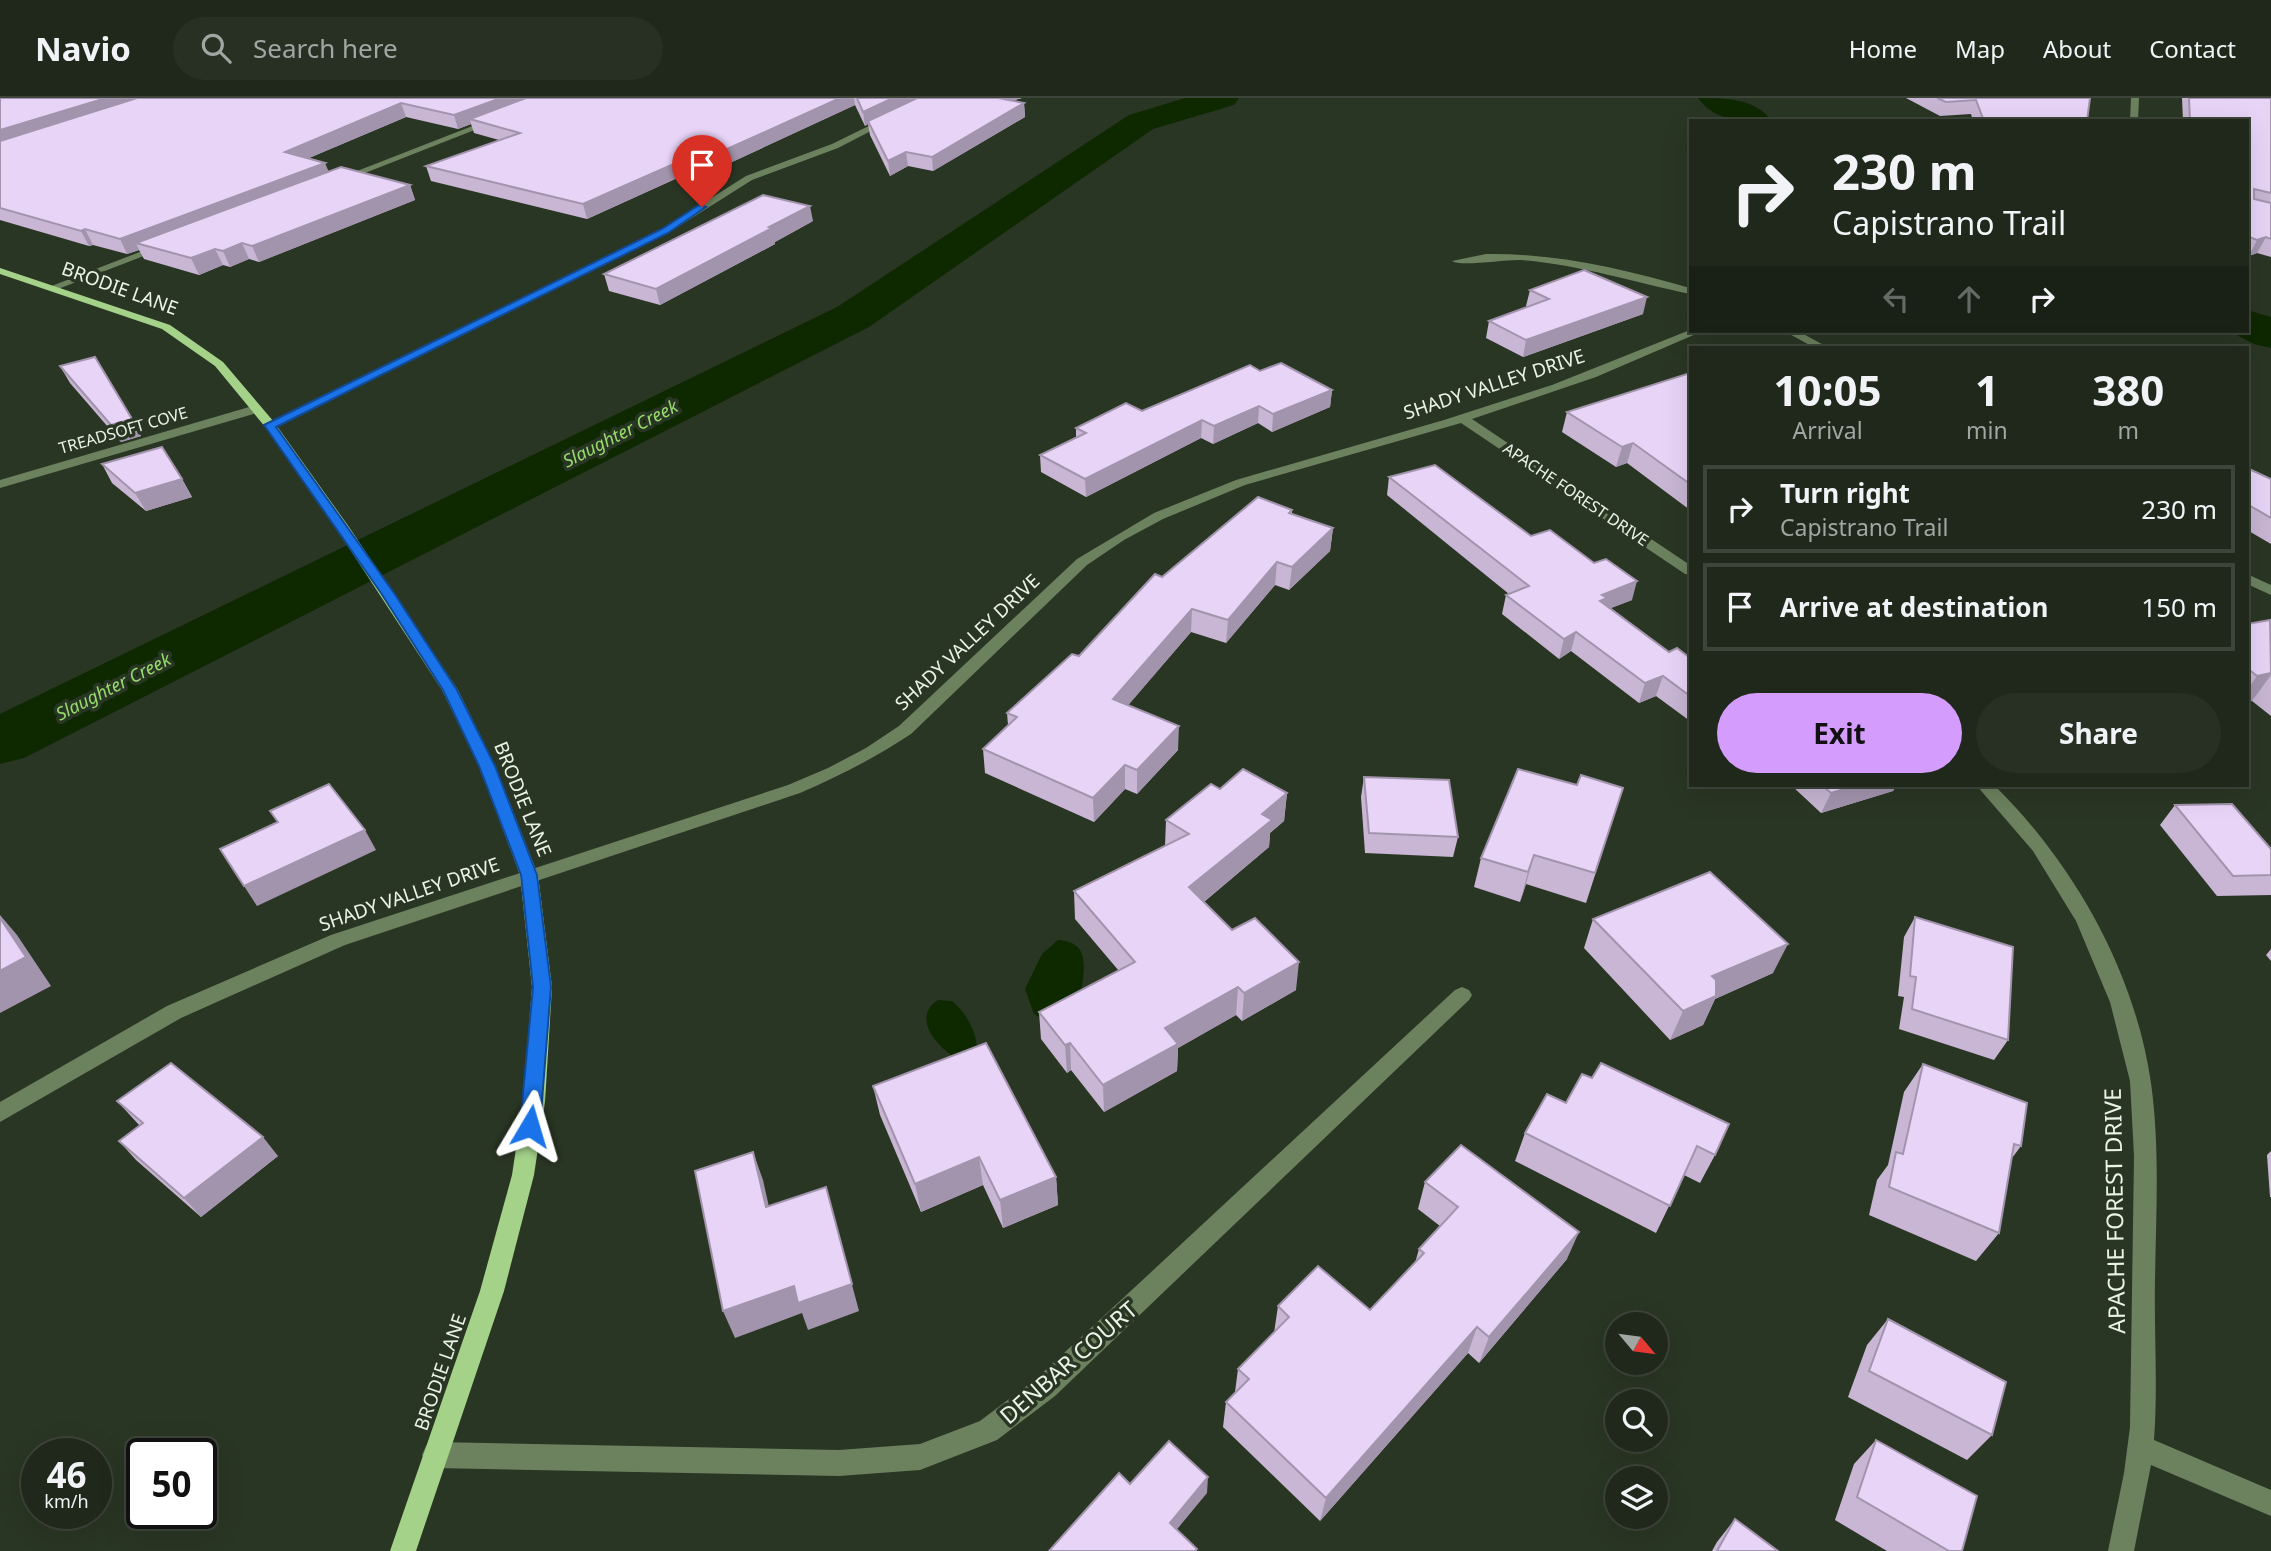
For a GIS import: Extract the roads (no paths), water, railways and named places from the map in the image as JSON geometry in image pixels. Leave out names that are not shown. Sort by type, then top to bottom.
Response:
[{"type":"main road","name":"BRODIE LANE","points":[[0,271],[145,318],[185,338],[219,364],[270,425],[388,593],[450,690],[487,766],[529,875],[542,987],[534,1102],[523,1175],[492,1291],[402,1551]]},
{"type":"street","points":[[2134,119],[2135,98]]},
{"type":"street","points":[[270,425],[665,231],[715,197],[750,178],[835,146],[902,113]]},
{"type":"street","points":[[324,185],[503,117]]},
{"type":"street","points":[[54,288],[171,243]]},
{"type":"street","points":[[1457,261],[1494,256],[1574,264],[1689,291]]},
{"type":"street","name":"SHADY VALLEY DRIVE","points":[[0,1112],[174,1012],[338,940],[794,789],[872,752],[936,703],[1082,562],[1106,544],[1182,503],[1233,484],[1462,418],[1600,372],[1692,333]]},
{"type":"street","points":[[1794,333],[1819,346]]},
{"type":"street","name":"TREADSOFT COVE","points":[[0,484],[256,409]]},
{"type":"street","name":"APACHE FOREST DRIVE","points":[[1462,418],[1689,570]]},
{"type":"street","points":[[2249,579],[2271,591]]},
{"type":"street","name":"APACHE FOREST DRIVE","points":[[1986,787],[2026,830],[2062,882],[2098,946],[2126,1019],[2140,1081],[2144,1145],[2141,1447],[2122,1551]]},
{"type":"street","name":"DENBAR COURT","points":[[435,1455],[839,1463],[920,1457],[988,1431],[1046,1387],[1462,995]]},
{"type":"street","points":[[2141,1447],[2271,1503]]},
{"type":"waterway","name":"Slaughter Creek","points":[[0,742],[853,317],[1141,122],[1222,98]]},
{"type":"waterway","name":"Slaughter Creek","points":[[1715,98],[1752,119]]},
{"type":"waterway","name":"Slaughter Creek","points":[[2249,325],[2271,334]]}]
